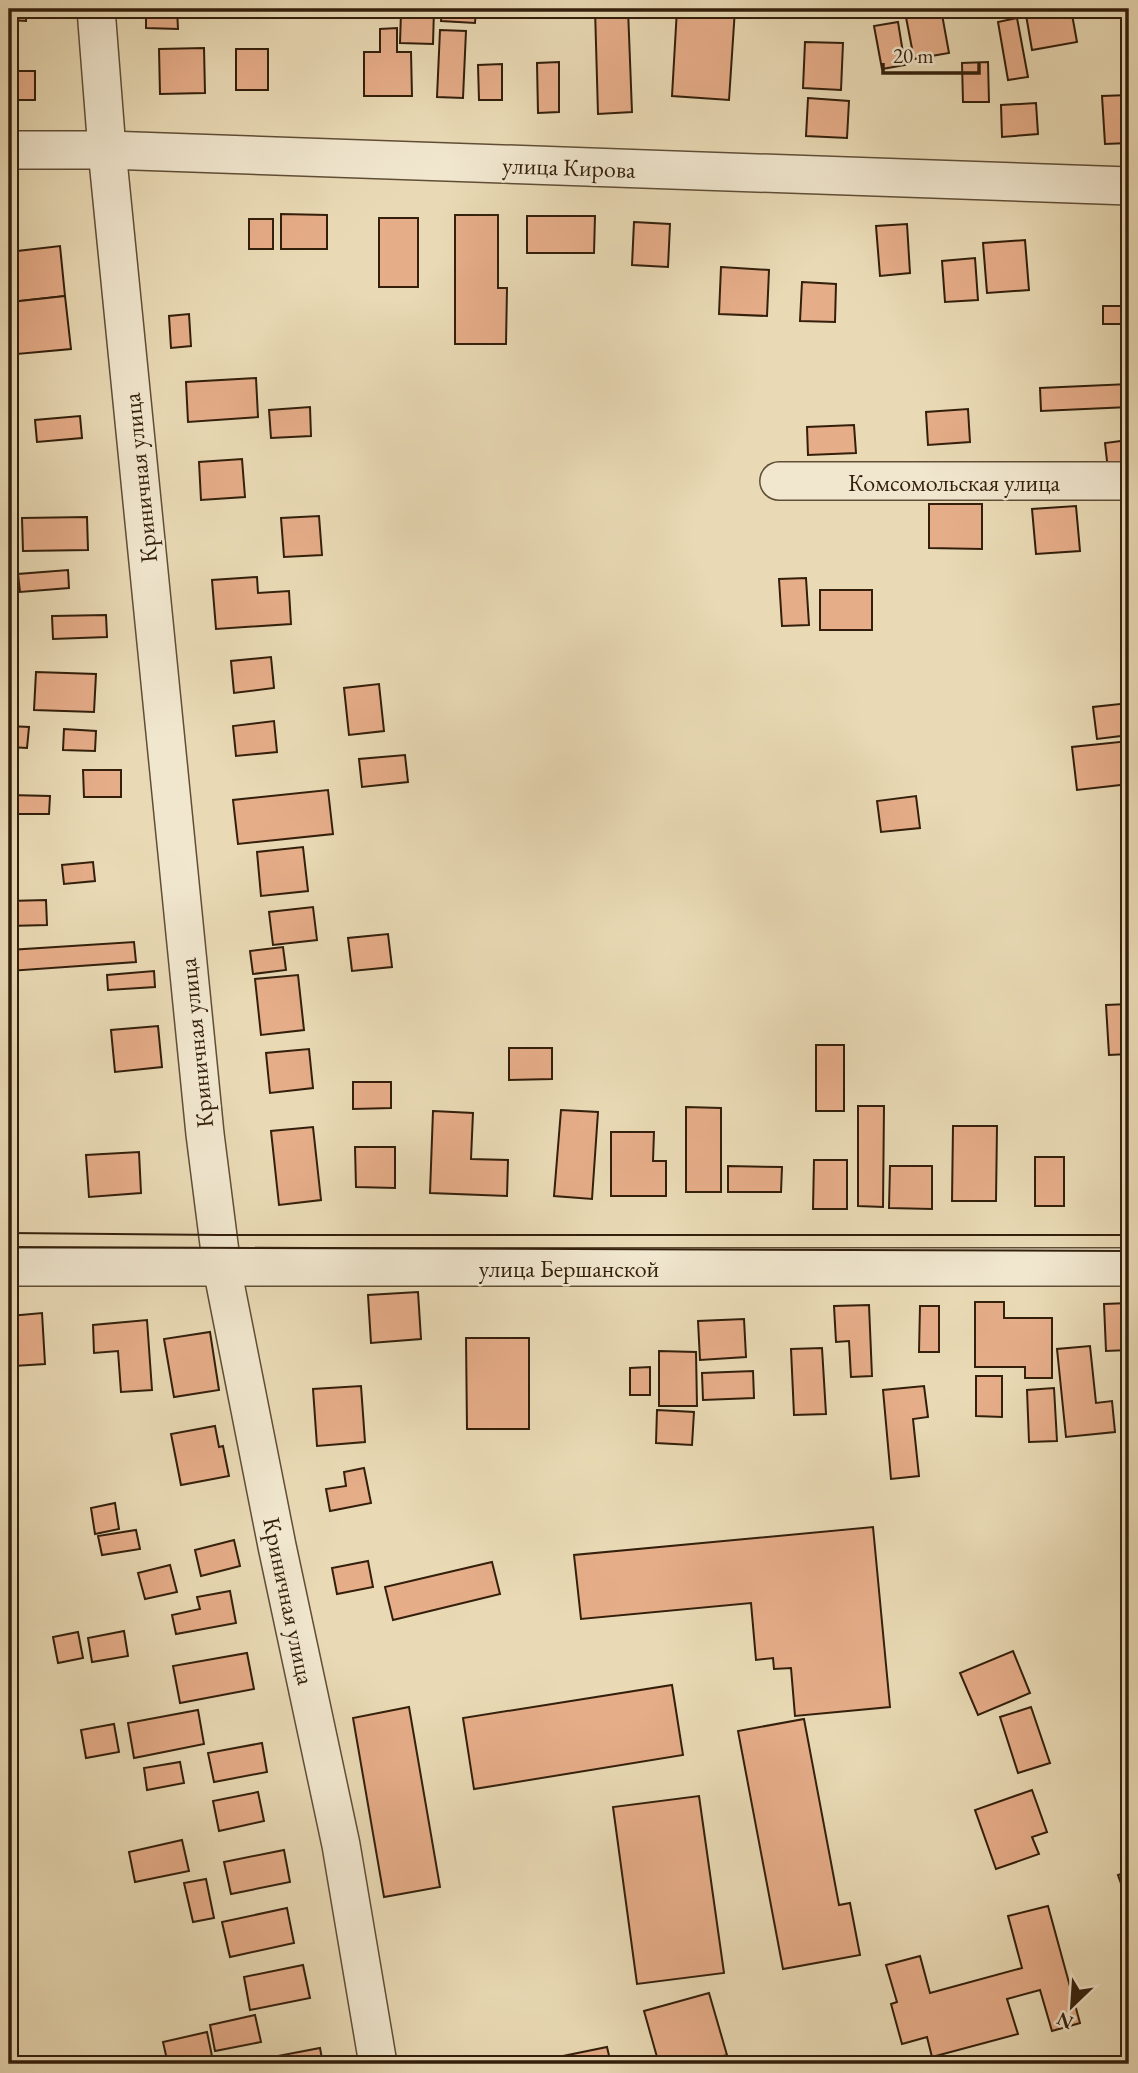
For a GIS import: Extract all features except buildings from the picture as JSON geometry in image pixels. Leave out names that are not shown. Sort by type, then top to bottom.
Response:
[{"type":"street","name":"Криничная улица","points":[[96,9],[107,150],[205,1134],[222,1268],[341,1845],[378,2064]]},
{"type":"street","name":"улица Кирова","points":[[9,150],[107,150],[1129,186]]},
{"type":"street","name":"Комсомольская улица","points":[[779,481],[1129,481]]},
{"type":"street","name":"улица Бершанской","points":[[9,1267],[1129,1267]]},
{"type":"tram line","points":[[9,1233],[1129,1235]]},
{"type":"tram line","points":[[9,1247],[1129,1251]]}]
